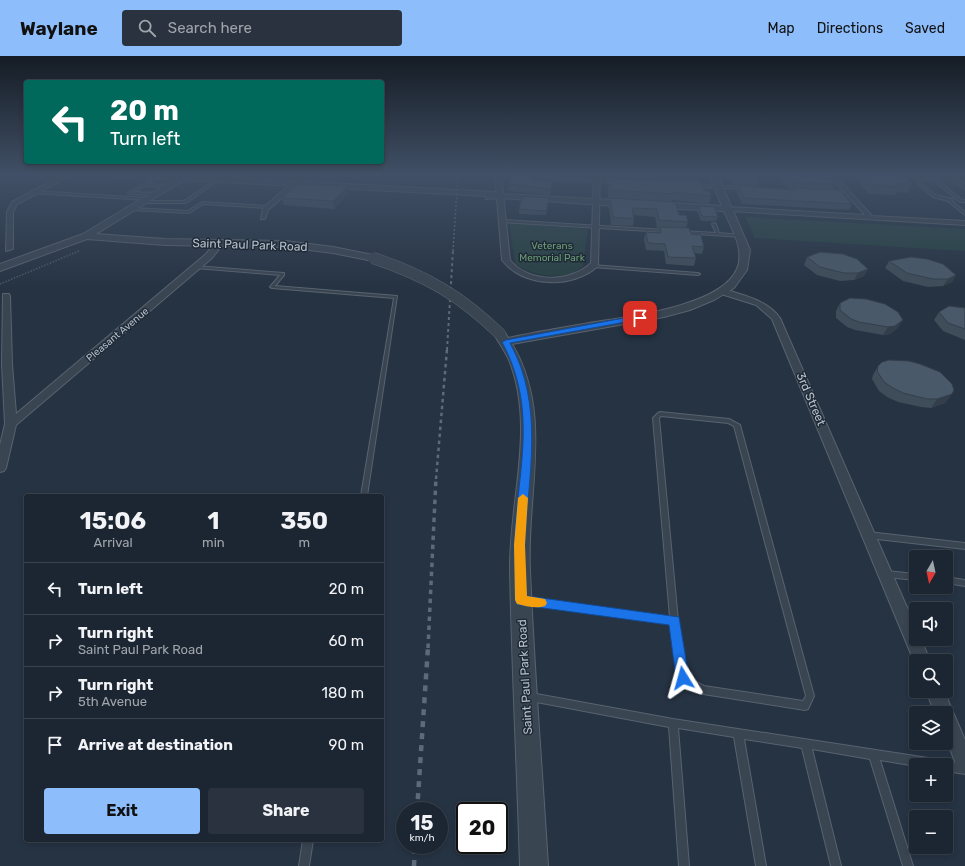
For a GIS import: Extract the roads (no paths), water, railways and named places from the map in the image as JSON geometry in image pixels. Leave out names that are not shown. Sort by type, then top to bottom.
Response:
[{"type":"street","points":[[9,249],[11,212]]},
{"type":"street","points":[[0,276],[56,254],[125,212]]},
{"type":"street","points":[[263,212],[263,218]]},
{"type":"street","points":[[501,212],[506,260],[511,268],[525,274],[548,279],[572,277],[587,271],[595,264],[596,212]]},
{"type":"street","points":[[503,338],[672,312],[696,304],[721,291],[736,278],[744,265],[746,255],[741,236],[730,212]]},
{"type":"street","points":[[778,212],[965,223]]},
{"type":"street","points":[[865,212],[870,217]]},
{"type":"street","points":[[0,268],[85,236]]},
{"type":"street","name":"Saint Paul Park Road","points":[[85,236],[165,242],[298,245],[373,258],[415,273],[449,290],[476,310],[503,338],[513,355],[523,383],[528,414],[528,442],[520,545],[521,600],[534,866]]},
{"type":"street","name":"Pleasant Avenue","points":[[11,424],[209,256],[220,243]]},
{"type":"street","name":"3rd Street","points":[[721,291],[758,304],[769,310],[776,318],[919,654]]},
{"type":"street","points":[[0,468],[11,424],[7,364],[6,296]]},
{"type":"street","points":[[953,734],[965,762]]},
{"type":"lane","points":[[502,221],[673,232]]},
{"type":"lane","points":[[714,224],[718,235]]},
{"type":"lane","points":[[680,232],[741,236]]},
{"type":"lane","points":[[593,266],[698,274]]},
{"type":"lane","points":[[196,267],[283,274],[272,287],[396,297],[364,494]]},
{"type":"lane","points":[[660,414],[729,421],[737,425],[810,696],[805,706],[703,690],[683,678],[674,621],[656,418],[660,414]]},
{"type":"lane","points":[[868,535],[965,546]]},
{"type":"lane","points":[[884,574],[909,576]]},
{"type":"lane","points":[[953,581],[965,582]]},
{"type":"lane","points":[[521,600],[674,621]]},
{"type":"lane","points":[[526,696],[673,723],[909,760]]},
{"type":"lane","points":[[673,723],[684,866]]},
{"type":"lane","points":[[738,733],[761,866]]},
{"type":"lane","points":[[806,744],[836,866]]},
{"type":"lane","points":[[874,755],[908,866]]},
{"type":"lane","points":[[953,767],[965,769]]},
{"type":"lane","points":[[304,866],[308,842]]},
{"type":"railway","points":[[453,251],[456,212]]},
{"type":"railway","points":[[447,350],[453,250]]},
{"type":"railway","points":[[436,479],[447,349]]},
{"type":"railway","points":[[428,648],[436,478]]},
{"type":"railway","points":[[418,802],[428,647]]},
{"type":"railway","points":[[414,866],[415,854]]},
{"type":"park label","name":"Veterans Memorial Park","points":[[552,250]]}]
